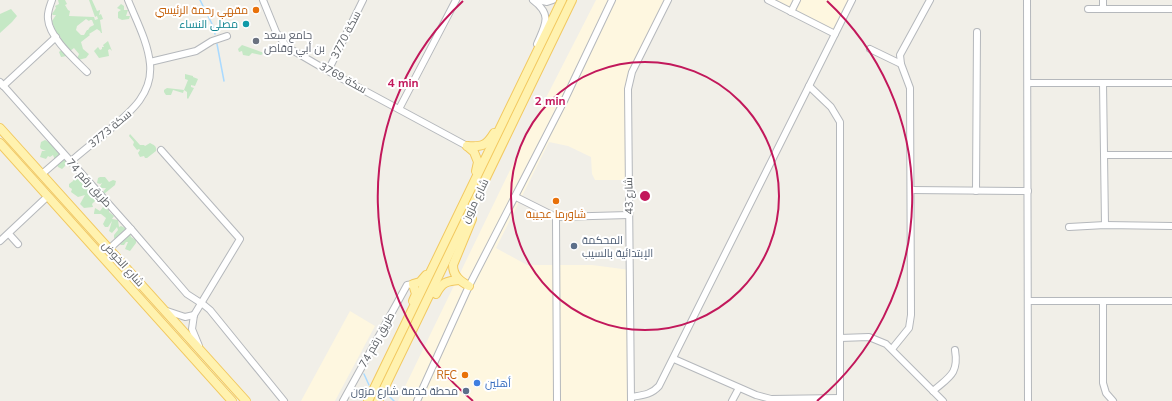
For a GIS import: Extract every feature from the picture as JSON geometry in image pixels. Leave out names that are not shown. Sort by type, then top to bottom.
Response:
[{"type":"main road","name":"شارع مزون","points":[[368,401],[562,0]]},
{"type":"main road","name":"شارع مزون","points":[[378,401],[572,0]]},
{"type":"main road","points":[[467,146],[478,147],[489,140],[513,102]]},
{"type":"main road","name":"شارع الخوض","points":[[0,128],[246,401]]},
{"type":"main road","name":"شارع الخوض","points":[[0,143],[232,401]]},
{"type":"main road","points":[[405,326],[407,315],[416,294],[413,284],[420,282],[424,278],[453,225],[478,162],[474,152],[467,146]]},
{"type":"main road","points":[[470,286],[459,280],[453,270],[454,262],[477,209],[480,192]]},
{"type":"main road","points":[[404,349],[414,337],[441,285],[447,282],[459,280]]},
{"type":"street","points":[[52,0],[48,13],[48,20],[52,32],[72,57],[87,72]]},
{"type":"street","name":"سكة 3773","points":[[70,162],[132,111],[146,92],[150,62],[142,33],[128,0]]},
{"type":"street","name":"سكة 3769","points":[[263,0],[276,32],[288,47],[328,71],[467,146]]},
{"type":"street","name":"سكة 3770","points":[[328,71],[363,0]]},
{"type":"street","points":[[399,109],[456,0]]},
{"type":"street","points":[[531,65],[534,51],[546,20],[544,10],[533,0]]},
{"type":"street","points":[[538,0],[548,2],[553,0]]},
{"type":"street","points":[[417,401],[470,286],[564,101],[612,0]]},
{"type":"street","name":"شارع 43","points":[[631,399],[629,82],[634,67],[668,0]]},
{"type":"street","points":[[768,0],[835,34]]},
{"type":"street","points":[[791,12],[797,0]]},
{"type":"street","points":[[631,399],[654,392],[674,359],[852,0]]},
{"type":"street","points":[[892,349],[909,328],[911,315],[910,88],[901,64],[900,55],[930,0]]},
{"type":"street","points":[[1028,0],[1028,401]]},
{"type":"street","points":[[1103,0],[1103,9]]},
{"type":"street","points":[[1088,9],[1172,9]]},
{"type":"street","points":[[976,191],[977,32]]},
{"type":"street","points":[[150,62],[196,51],[212,41],[227,36]]},
{"type":"street","points":[[2,84],[56,37]]},
{"type":"street","points":[[870,49],[901,64]]},
{"type":"street","points":[[1028,83],[1172,83]]},
{"type":"street","points":[[1103,83],[1105,225]]},
{"type":"street","name":"طريق رقم 74","points":[[2,84],[187,294],[210,310],[284,401]]},
{"type":"street","points":[[674,359],[739,388],[771,399],[840,399],[840,122],[831,106],[810,86]]},
{"type":"street","points":[[161,150],[240,239],[194,315],[192,329],[201,351]]},
{"type":"street","name":"طريق رقم 74","points":[[42,174],[64,155]]},
{"type":"street","points":[[1104,155],[1172,155]]},
{"type":"street","points":[[911,190],[1028,191]]},
{"type":"street","points":[[0,241],[48,196]]},
{"type":"street","points":[[516,197],[556,218],[629,215]]},
{"type":"street","points":[[556,218],[557,401]]},
{"type":"street","points":[[1069,227],[1105,225],[1172,226]]},
{"type":"street","points":[[109,249],[131,229]]},
{"type":"street","points":[[9,234],[18,244]]},
{"type":"street","name":"طريق رقم 74","points":[[343,401],[407,285],[413,284]]},
{"type":"street","points":[[1028,301],[1172,301]]},
{"type":"street","points":[[1103,301],[1103,383],[1106,393],[1113,401]]},
{"type":"street","points":[[164,310],[185,317],[194,315]]},
{"type":"street","points":[[840,338],[869,337],[882,342],[892,349],[943,401]]},
{"type":"street","points":[[933,392],[954,372],[956,363],[955,350]]},
{"type":"street","points":[[732,401],[739,388]]},
{"type":"shaded area","points":[[596,0],[668,0],[636,63],[628,89],[625,180],[595,180],[592,174],[591,157],[568,146],[549,142],[496,248],[527,265],[592,265],[630,270],[631,401],[398,401],[529,131]]},
{"type":"shaded area","points":[[768,0],[852,0],[835,34]]},
{"type":"shaded area","points":[[350,311],[375,326],[335,401],[301,401]]},
{"type":"green space","points":[[58,0],[65,0],[67,4],[65,5],[70,11],[69,16],[94,17],[95,20],[98,19],[97,16],[95,17],[89,0],[92,0],[97,11],[100,10],[99,15],[101,14],[103,19],[100,20],[102,33],[97,29],[81,42],[83,49],[89,54],[86,58],[78,60],[79,54],[74,48],[67,56],[61,57],[59,52],[64,48],[59,44],[61,38],[53,31],[54,28],[52,21],[56,15],[52,14],[56,8],[55,6],[59,4]],"holes":[[[86,19],[89,21],[92,20],[94,25],[90,27],[84,35],[81,35],[76,30],[77,26]]]},
{"type":"green space","points":[[121,4],[124,6],[124,10],[128,10],[126,16],[130,16],[129,19],[122,20],[118,18],[118,12],[121,10],[117,8]]},
{"type":"green space","points":[[11,9],[17,16],[0,33],[0,14]]},
{"type":"green space","points":[[108,41],[112,51],[110,49],[108,50],[109,56],[99,58],[94,51],[98,47],[100,50],[102,49],[102,47],[104,47],[103,45]]},
{"type":"green space","points":[[242,45],[264,53],[261,55],[252,53],[249,56],[243,55],[242,51],[239,52],[238,49]]},
{"type":"green space","points":[[185,74],[198,79],[195,86],[191,85],[191,87],[194,88],[188,99],[187,92],[184,90],[188,80],[185,79]]},
{"type":"green space","points":[[167,88],[184,90],[183,93],[173,90],[171,95],[166,95],[164,92]]},
{"type":"green space","points":[[130,134],[140,145],[145,146],[150,143],[154,145],[156,147],[156,151],[147,158],[144,156],[140,157],[138,153],[140,150],[137,150],[133,145],[134,142],[129,136]]},
{"type":"green space","points":[[45,140],[67,160],[62,169],[58,167],[53,155],[50,157],[48,156],[46,159],[40,157],[42,151],[46,151],[40,147],[41,142]]},
{"type":"green space","points":[[77,175],[82,177],[96,196],[96,200],[92,204],[93,207],[84,208],[80,204],[85,195],[78,197],[71,192],[72,189],[69,187],[69,184]]},
{"type":"green space","points":[[105,177],[109,182],[113,180],[116,181],[115,185],[104,194],[103,192],[106,188],[99,188],[102,183],[97,183],[98,178]]},
{"type":"green space","points":[[103,207],[109,210],[109,212],[114,216],[112,219],[118,220],[119,227],[121,226],[125,228],[125,232],[130,233],[131,237],[136,240],[136,243],[130,251],[125,249],[128,242],[121,245],[114,238],[114,235],[118,230],[117,227],[112,233],[109,231],[112,221],[108,227],[105,227],[103,224],[106,218],[101,214],[94,214],[95,208],[100,211]]},
{"type":"waterway","points":[[200,0],[213,26],[215,34]]},
{"type":"waterway","points":[[217,44],[224,81]]},
{"type":"waterway","points":[[364,374],[369,385]]},
{"type":"waterway","points":[[390,397],[394,401]]},
{"type":"place","name":"مقهي رحمة الرئيسي","points":[[256,10]]},
{"type":"place","name":"مصلى النساء","points":[[246,24]]},
{"type":"place","name":"جامع سعد بن أبي وقاص","points":[[256,41]]},
{"type":"place","name":"شاورما عجيبة","points":[[556,201]]},
{"type":"place","name":"المحكمة الإبتدائية بالسيب","points":[[574,246]]},
{"type":"place","name":"RFC","points":[[465,375]]},
{"type":"place","name":"أهلين","points":[[477,383]]},
{"type":"place","name":"محطة خدمة شارع مزون","points":[[466,391]]}]
